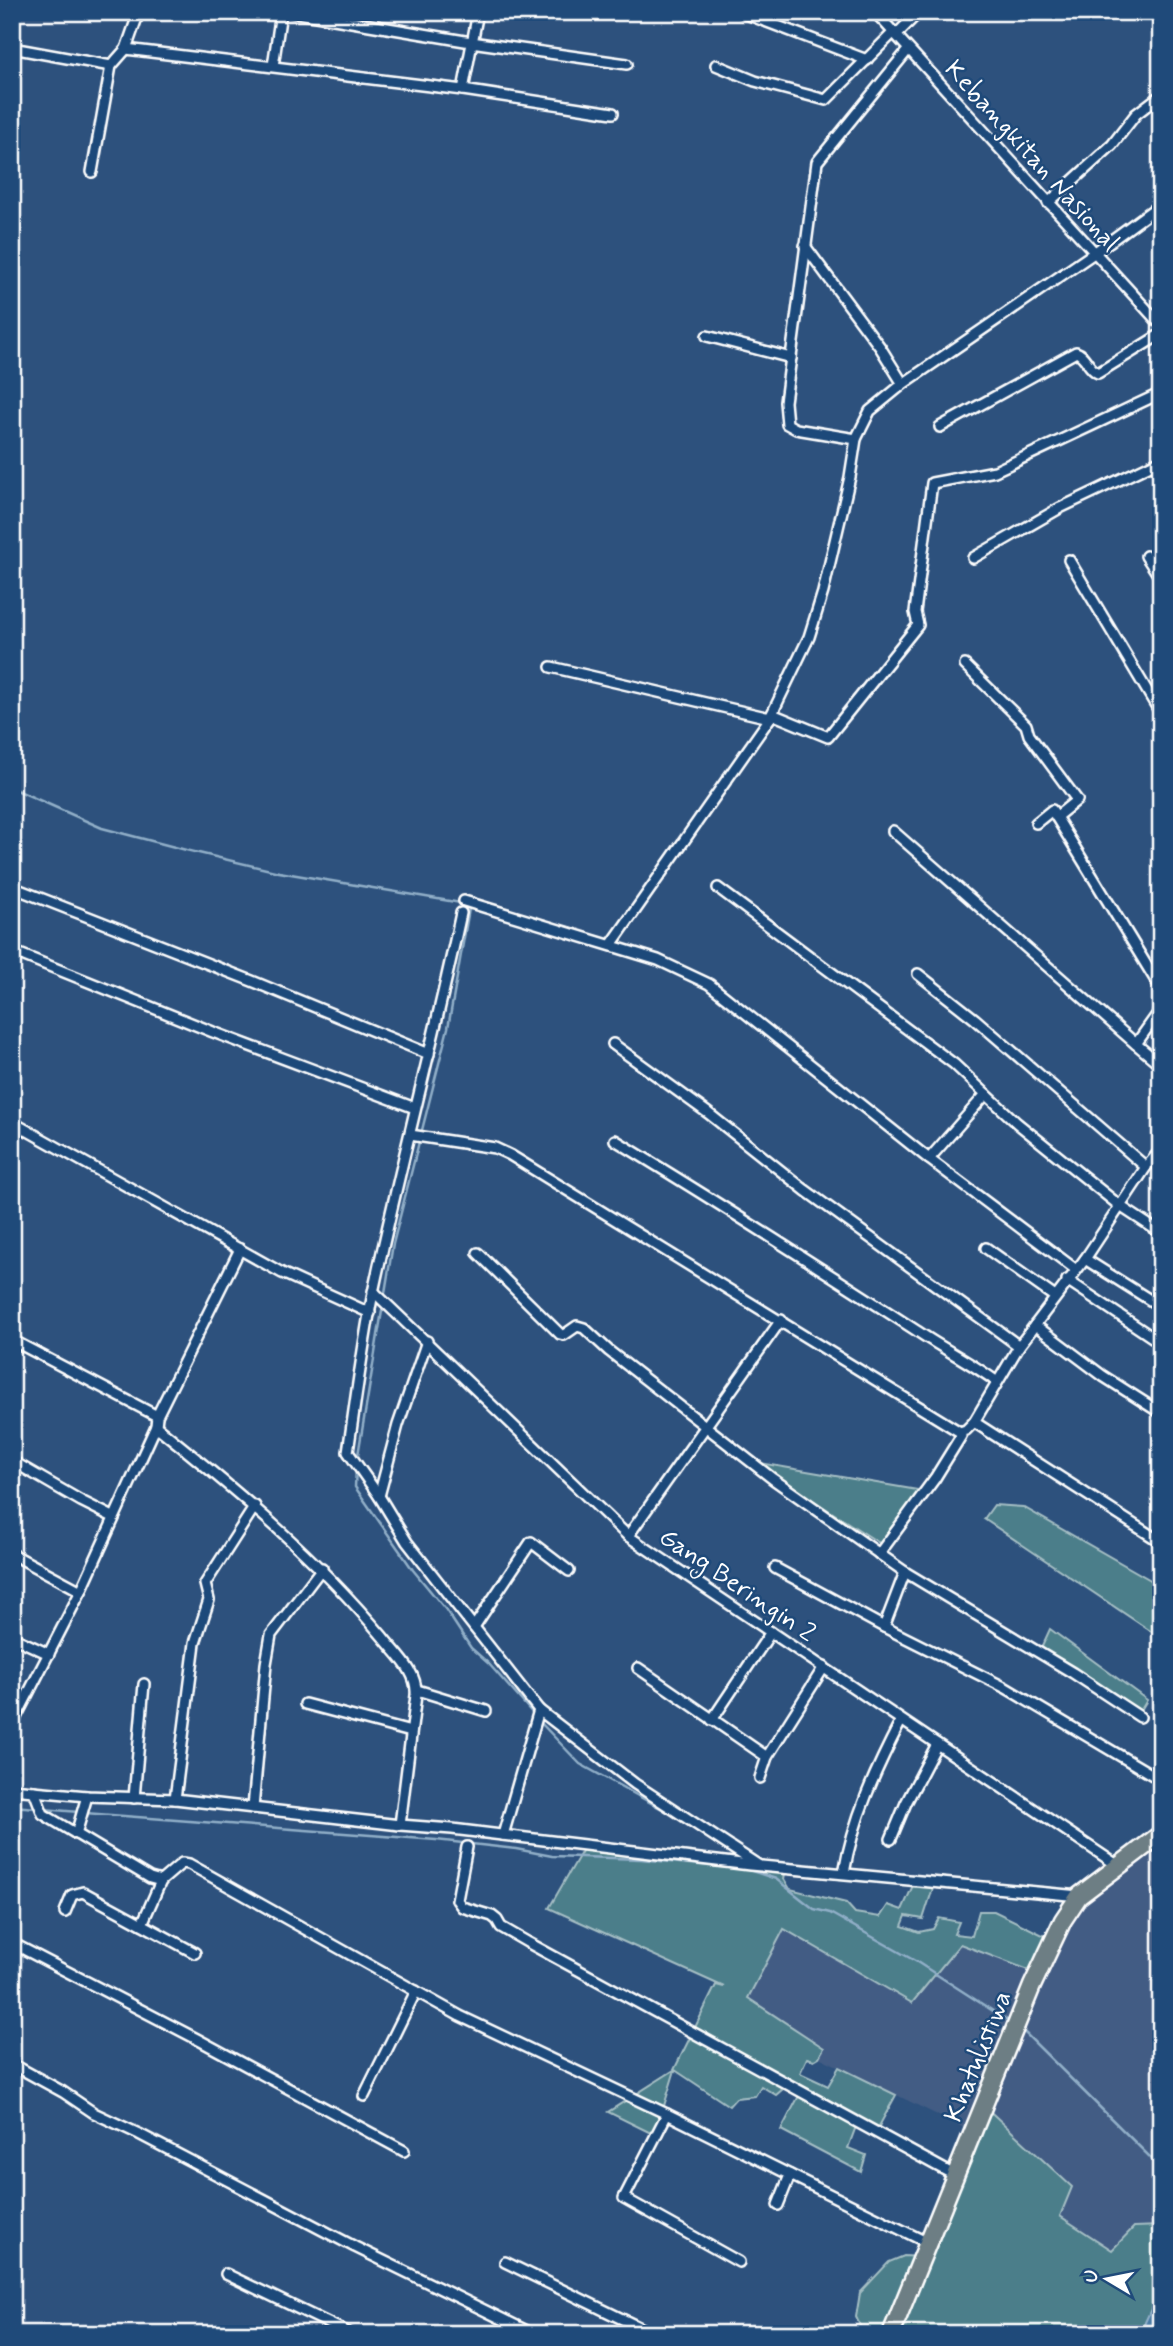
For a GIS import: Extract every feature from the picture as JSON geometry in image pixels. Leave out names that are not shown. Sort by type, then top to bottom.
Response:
[{"type":"highway","name":"Khatulistiwa","points":[[891,2334],[1050,1945],[1079,1896],[1161,1834]]},
{"type":"street","points":[[92,172],[111,66],[126,49],[139,12]]},
{"type":"street","points":[[273,66],[281,12]]},
{"type":"street","points":[[292,12],[471,43],[627,64]]},
{"type":"street","points":[[463,90],[478,12]]},
{"type":"street","points":[[741,12],[867,60]]},
{"type":"street","name":"Kebangkitan Nasional","points":[[875,12],[1161,325]]},
{"type":"street","points":[[716,65],[755,81],[826,100],[919,12]]},
{"type":"street","points":[[12,48],[111,66]]},
{"type":"street","points":[[126,49],[463,90],[612,113]]},
{"type":"street","points":[[856,439],[796,429],[787,424],[785,402],[805,246],[818,158],[908,50]]},
{"type":"street","points":[[1048,203],[1112,145],[1136,114],[1161,95]]},
{"type":"street","points":[[611,945],[771,716],[809,637],[823,592],[850,477],[856,439],[870,411],[903,384],[1161,204]]},
{"type":"street","points":[[805,246],[880,347],[903,384]]},
{"type":"street","points":[[940,427],[1076,352],[1098,373],[1161,334]]},
{"type":"street","points":[[707,336],[791,358]]},
{"type":"street","points":[[551,667],[771,716],[828,737],[918,625],[915,612],[932,483],[995,471],[1161,393]]},
{"type":"street","points":[[973,558],[1060,508],[1161,460]]},
{"type":"street","points":[[1146,556],[1161,579]]},
{"type":"street","points":[[1069,560],[1161,714]]},
{"type":"street","points":[[965,665],[1026,726],[1030,736],[1077,800],[1056,817]]},
{"type":"street","points":[[1036,823],[1052,810],[1161,989]]},
{"type":"street","points":[[893,831],[1161,1065]]},
{"type":"street","points":[[12,887],[429,1054]]},
{"type":"street","points":[[718,888],[954,1065],[1017,1123],[1121,1206],[1161,1233]]},
{"type":"street","points":[[464,901],[658,960],[722,992],[929,1159],[1075,1269]]},
{"type":"street","points":[[461,913],[443,999],[415,1108],[412,1135],[377,1294],[370,1313],[349,1456],[363,1472],[407,1542],[538,1712],[635,1783],[755,1865]]},
{"type":"street","points":[[12,951],[213,1032],[415,1108]]},
{"type":"street","points":[[918,974],[975,1019],[1146,1167]]},
{"type":"street","points":[[1136,1044],[1161,1009]]},
{"type":"street","points":[[613,1044],[708,1113],[805,1190],[1020,1346]]},
{"type":"street","points":[[929,1159],[986,1094]]},
{"type":"street","points":[[12,1122],[282,1273],[370,1313]]},
{"type":"street","points":[[412,1135],[495,1148],[510,1155],[960,1432]]},
{"type":"street","points":[[615,1140],[919,1333],[975,1365],[997,1382]]},
{"type":"street","points":[[960,1432],[974,1422],[1020,1346],[1085,1259],[1146,1167],[1161,1150]]},
{"type":"street","points":[[986,1248],[1055,1297]]},
{"type":"street","points":[[12,1725],[81,1591],[157,1421],[240,1249]]},
{"type":"street","points":[[478,1253],[560,1334],[564,1335],[577,1326],[584,1328],[609,1351],[773,1479],[905,1572],[1073,1673],[1140,1717]]},
{"type":"street","points":[[1085,1259],[1161,1307]]},
{"type":"street","points":[[1067,1280],[1161,1343]]},
{"type":"street","name":"Gang Beringin 2","points":[[377,1294],[628,1536],[1117,1865]]},
{"type":"street","points":[[628,1536],[781,1320]]},
{"type":"street","points":[[1035,1325],[1103,1376],[1161,1413]]},
{"type":"street","points":[[12,1340],[157,1421],[322,1568],[415,1677],[417,1690],[400,1825]]},
{"type":"street","points":[[379,1496],[398,1425],[427,1341]]},
{"type":"street","points":[[974,1422],[1161,1542]]},
{"type":"street","points":[[880,1554],[935,1478],[961,1436],[960,1432]]},
{"type":"street","points":[[12,1461],[113,1517]]},
{"type":"street","points":[[175,1799],[195,1643],[209,1600],[205,1584],[255,1506]]},
{"type":"street","points":[[474,1626],[531,1542],[569,1571]]},
{"type":"street","points":[[12,1554],[81,1591]]},
{"type":"street","points":[[253,1808],[271,1635],[322,1568]]},
{"type":"street","points":[[775,1568],[884,1627],[1006,1688],[1161,1780]]},
{"type":"street","points":[[884,1627],[905,1572]]},
{"type":"street","points":[[712,1720],[771,1632]]},
{"type":"street","points":[[12,1637],[48,1654]]},
{"type":"street","points":[[760,1779],[767,1757],[824,1667]]},
{"type":"street","points":[[638,1668],[767,1757]]},
{"type":"street","points":[[134,1798],[144,1684]]},
{"type":"street","points":[[417,1690],[486,1711]]},
{"type":"street","points":[[305,1704],[411,1732]]},
{"type":"street","points":[[503,1835],[538,1712]]},
{"type":"street","points":[[844,1873],[849,1843],[860,1818],[870,1781],[901,1721]]},
{"type":"street","points":[[891,1839],[906,1803],[937,1744]]},
{"type":"street","points":[[12,1788],[87,1796],[175,1799],[755,1865],[1079,1896]]},
{"type":"street","points":[[34,1790],[42,1809],[76,1834],[150,1878],[161,1881]]},
{"type":"street","points":[[76,1834],[87,1796]]},
{"type":"street","points":[[467,1847],[457,1900],[462,1907],[492,1916],[501,1927],[527,1942],[956,2176]]},
{"type":"street","points":[[142,1924],[161,1881],[182,1863],[189,1864],[460,2016],[667,2114],[928,2243]]},
{"type":"street","points":[[65,1912],[72,1895],[83,1892],[195,1953]]},
{"type":"street","points":[[12,1943],[404,2151]]},
{"type":"street","points":[[363,2096],[416,1991]]},
{"type":"street","points":[[12,2064],[63,2092],[94,2113],[355,2247],[533,2334]]},
{"type":"street","points":[[667,2114],[624,2198],[739,2262]]},
{"type":"street","points":[[778,2205],[790,2175]]},
{"type":"street","points":[[505,2262],[653,2334]]},
{"type":"street","points":[[226,2274],[351,2334]]},
{"type":"shaded area","points":[[1161,1832],[1161,2226],[1134,2227],[1112,2250],[1060,2215],[972,2132],[819,2057],[823,2048],[748,1998],[784,1928],[912,2003],[960,1943],[1034,1972],[1066,1907],[1101,1864]]},
{"type":"shaded area","points":[[1161,2287],[1161,2334],[1140,2334],[1142,2329]]},
{"type":"green space","points":[[754,1462],[929,1492],[887,1548]]},
{"type":"green space","points":[[994,1505],[1023,1507],[1161,1586],[1161,1638],[984,1519]]},
{"type":"green space","points":[[1050,1629],[1147,1700],[1138,1715],[1040,1651]]},
{"type":"green space","points":[[586,1844],[786,1868],[784,1879],[790,1889],[846,1903],[855,1913],[880,1917],[888,1905],[902,1910],[914,1883],[934,1885],[923,1919],[906,1916],[902,1926],[919,1932],[933,1929],[939,1918],[959,1922],[954,1934],[972,1936],[979,1911],[994,1911],[1049,1938],[1034,1972],[960,1944],[912,2003],[784,1929],[748,1998],[824,2048],[814,2060],[807,2058],[800,2073],[828,2086],[839,2067],[896,2095],[877,2130],[858,2121],[848,2148],[866,2155],[861,2172],[781,2130],[801,2092],[790,2083],[776,2095],[761,2086],[755,2096],[736,2098],[729,2106],[675,2070],[655,2135],[608,2112],[674,2070],[716,1985],[724,1987],[549,1908]]},
{"type":"green space","points":[[982,2104],[1072,2187],[1060,2216],[1112,2250],[1134,2227],[1161,2226],[1161,2303],[1142,2334],[864,2334],[856,2317],[860,2293],[889,2262],[904,2256],[922,2257]]},
{"type":"waterway","points":[[12,788],[102,828],[186,850],[279,872],[461,903]]},
{"type":"waterway","points":[[384,1299],[393,1244],[448,1028],[469,909],[467,906]]},
{"type":"waterway","points":[[357,1461],[383,1305]]},
{"type":"waterway","points":[[356,1468],[355,1487],[413,1570],[446,1610],[471,1648],[489,1664],[535,1716]]},
{"type":"waterway","points":[[539,1721],[580,1764],[682,1820]]},
{"type":"waterway","points":[[12,1806],[37,1808]]},
{"type":"waterway","points":[[43,1809],[79,1812]]},
{"type":"waterway","points":[[85,1813],[436,1840],[552,1856],[641,1859],[749,1870],[776,1879],[814,1909],[830,1913],[917,1962],[1007,2020]]},
{"type":"waterway","points":[[1024,2032],[1161,2168]]}]
